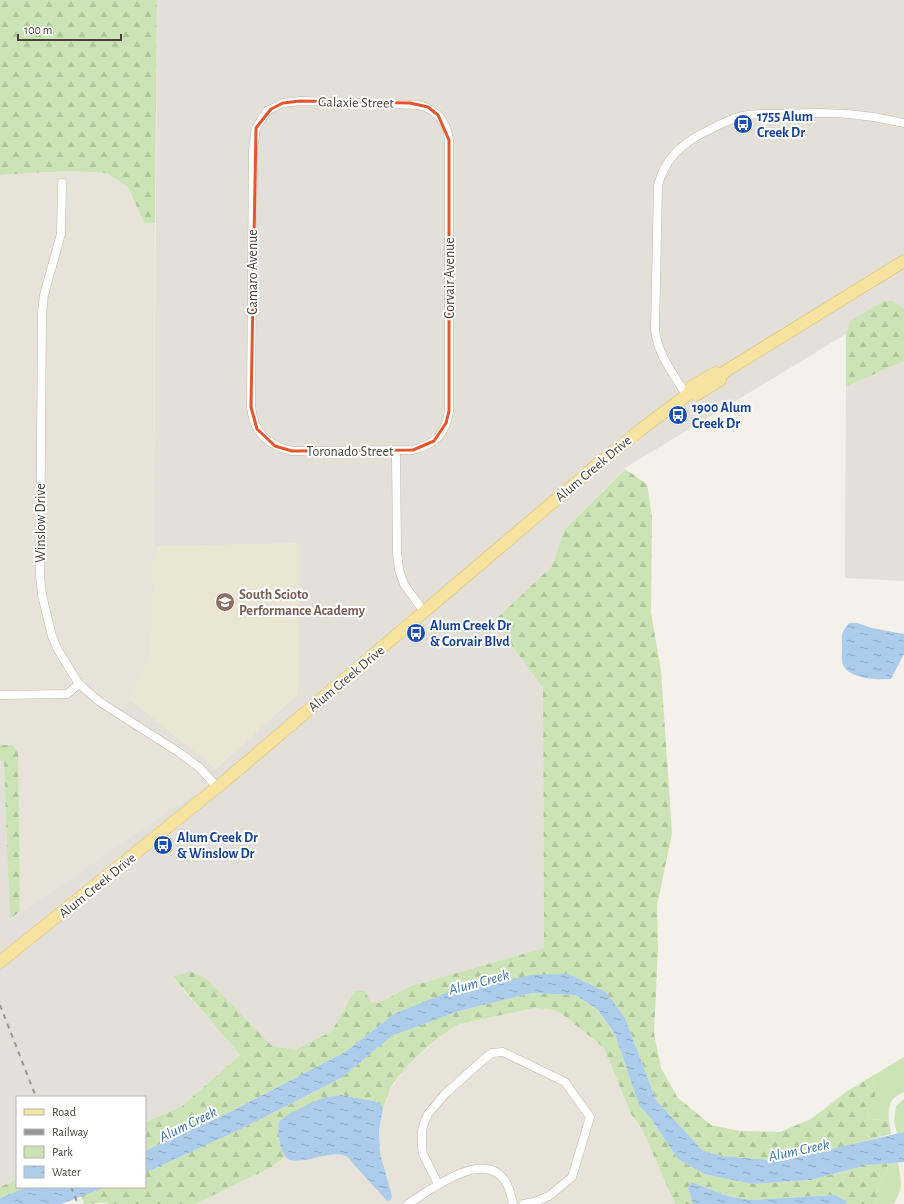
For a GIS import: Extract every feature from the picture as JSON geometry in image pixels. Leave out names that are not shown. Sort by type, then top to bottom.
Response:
[{"type":"main road","name":"Alum Creek Drive","points":[[0,962],[216,787],[599,463],[689,394],[691,387],[716,373],[722,374],[904,261]]},
{"type":"street","name":"Galaxie Street","points":[[267,111],[283,103],[300,102],[410,104],[428,107],[442,119]]},
{"type":"street","name":"Camaro Avenue","points":[[261,435],[254,422],[252,407],[253,149],[256,128],[267,111]]},
{"type":"street","points":[[689,394],[667,366],[657,345],[655,330],[658,185],[670,158],[682,146],[696,136],[729,120],[746,116],[795,113],[848,114],[904,123]]},
{"type":"street","name":"Corvair Avenue","points":[[440,436],[446,424],[449,411],[449,140],[447,129],[442,119]]},
{"type":"street","name":"Winslow Drive","points":[[62,183],[60,234],[44,295],[42,313],[40,575],[42,595],[52,636],[58,650],[79,684],[100,702],[180,753],[200,768],[216,787]]},
{"type":"street","name":"Toronado Street","points":[[261,435],[275,446],[292,451],[413,450],[428,446],[440,436]]},
{"type":"street","points":[[396,451],[397,552],[399,570],[407,589],[424,612]]},
{"type":"street","points":[[0,695],[67,694],[79,684]]},
{"type":"street","points":[[438,1184],[423,1154],[422,1148],[422,1131],[428,1114],[444,1094],[483,1060],[492,1053],[503,1052],[565,1082],[590,1117],[572,1177],[549,1196],[524,1204]]},
{"type":"street","points":[[408,1204],[438,1184],[474,1168],[493,1170],[503,1178],[510,1189],[512,1204]]},
{"type":"highlighted area","points":[[300,101],[410,103],[428,107],[438,115],[449,140],[449,411],[446,423],[434,441],[413,450],[292,451],[275,446],[257,429],[251,407],[256,128],[271,109],[283,103]]},
{"type":"shaded area","points":[[157,0],[904,0],[904,309],[894,301],[884,302],[850,321],[846,334],[625,468],[564,530],[552,566],[494,621],[543,688],[544,948],[411,986],[379,1003],[371,1002],[354,991],[332,1031],[295,1050],[271,1045],[206,978],[173,978],[240,1055],[181,1107],[146,1122],[146,1096],[16,1096],[16,1179],[0,1187],[0,761],[4,761],[11,919],[214,781],[170,744],[120,716],[153,659]]},
{"type":"shaded area","points":[[70,171],[106,173],[128,187],[144,223],[155,223],[153,659],[214,781],[18,934],[20,912],[12,745],[0,745],[0,175]]},
{"type":"shaded area","points":[[904,361],[904,581],[845,578],[846,387]]},
{"type":"shaded area","name":"South Scioto Performance Academy","points":[[299,543],[298,694],[216,769],[129,699],[150,657],[155,546]]},
{"type":"shaded area","points":[[535,1008],[553,1010],[562,1014],[604,1048],[631,1114],[642,1129],[675,1204],[195,1204],[270,1168],[285,1157],[291,1160],[299,1161],[337,1153],[347,1156],[355,1165],[392,1196],[380,1153],[379,1130],[383,1108],[392,1087],[406,1067],[449,1029],[459,1024]]},
{"type":"green space","points":[[0,0],[157,0],[155,223],[144,223],[128,187],[106,173],[70,171],[0,175]]},
{"type":"green space","points":[[884,301],[894,301],[904,309],[904,361],[846,387],[846,334],[850,321]]},
{"type":"green space","points":[[625,469],[647,484],[652,517],[651,613],[661,671],[672,833],[657,906],[658,949],[654,1033],[661,1068],[678,1098],[711,1125],[740,1131],[780,1132],[811,1119],[846,1092],[869,1078],[875,1084],[875,1099],[868,1112],[870,1119],[889,1121],[891,1134],[839,1148],[781,1161],[722,1156],[703,1151],[656,1100],[625,1018],[606,992],[569,974],[394,1014],[345,1052],[226,1114],[146,1151],[146,1122],[181,1107],[240,1055],[173,977],[190,971],[206,978],[271,1045],[295,1050],[332,1031],[354,991],[365,991],[371,1002],[379,1003],[411,986],[544,948],[543,688],[494,621],[552,566],[564,530]]},
{"type":"green space","points":[[0,745],[12,745],[18,752],[20,912],[10,919],[4,761],[0,761]]},
{"type":"green space","points":[[532,993],[575,995],[597,1009],[615,1034],[639,1105],[652,1120],[678,1159],[704,1174],[752,1184],[811,1180],[867,1165],[887,1163],[888,1169],[878,1185],[876,1204],[847,1204],[845,1200],[835,1195],[750,1200],[728,1196],[691,1182],[688,1188],[693,1204],[675,1204],[642,1129],[631,1114],[604,1048],[562,1014],[553,1010],[535,1008],[459,1024],[451,1029],[432,1043],[403,1071],[391,1088],[383,1108],[379,1102],[341,1095],[327,1097],[281,1145],[285,1157],[270,1168],[195,1204],[84,1204],[81,1196],[103,1188],[146,1188],[146,1173],[243,1128],[341,1078],[392,1036],[459,1011]]},
{"type":"green space","points":[[904,1057],[904,1092],[895,1097],[890,1103],[889,1121],[870,1119],[868,1112],[875,1098],[875,1084],[869,1078]]},
{"type":"green space","points":[[904,1099],[904,1132],[897,1134],[894,1121],[896,1106]]},
{"type":"green space","points":[[898,1162],[901,1184],[894,1204],[876,1204],[878,1185],[888,1169],[887,1163]]},
{"type":"green space","points":[[16,1179],[16,1188],[25,1188],[0,1198],[0,1187]]},
{"type":"water","points":[[849,623],[857,623],[872,628],[904,634],[904,654],[891,679],[866,678],[853,674],[844,667],[842,663],[842,635]]},
{"type":"water","points":[[569,974],[606,992],[625,1018],[656,1100],[703,1151],[722,1156],[781,1161],[904,1132],[904,1162],[867,1165],[811,1180],[752,1184],[704,1174],[678,1159],[652,1120],[639,1105],[615,1034],[597,1009],[575,995],[532,993],[459,1011],[392,1036],[341,1078],[243,1128],[146,1173],[146,1151],[226,1114],[345,1052],[394,1014],[448,992],[531,975]]},
{"type":"water","points":[[341,1095],[379,1102],[383,1108],[379,1130],[380,1153],[392,1196],[391,1200],[387,1201],[346,1156],[339,1154],[296,1161],[290,1160],[283,1153],[278,1128],[280,1121],[283,1118],[326,1097]]},
{"type":"water","points":[[691,1182],[728,1196],[750,1200],[835,1195],[845,1200],[847,1204],[693,1204],[688,1188]]},
{"type":"water","points":[[25,1188],[103,1188],[61,1204],[0,1204],[0,1198]]},
{"type":"railway","points":[[0,1005],[36,1096]]},
{"type":"railway","points":[[71,1188],[78,1204]]},
{"type":"place","name":"1755 Alum Creek Dr","points":[[743,124]]},
{"type":"place","name":"1900 Alum Creek Dr","points":[[678,415]]},
{"type":"place","name":"South Scioto Performance Academy","points":[[225,602]]},
{"type":"place","name":"Alum Creek Dr & Corvair Blvd","points":[[416,633]]},
{"type":"place","name":"Alum Creek Dr & Winslow Dr","points":[[163,845]]},
{"type":"water label","name":"Alum Creek","points":[[479,982]]},
{"type":"water label","name":"Alum Creek","points":[[188,1124]]},
{"type":"water label","name":"Alum Creek","points":[[799,1150]]}]
